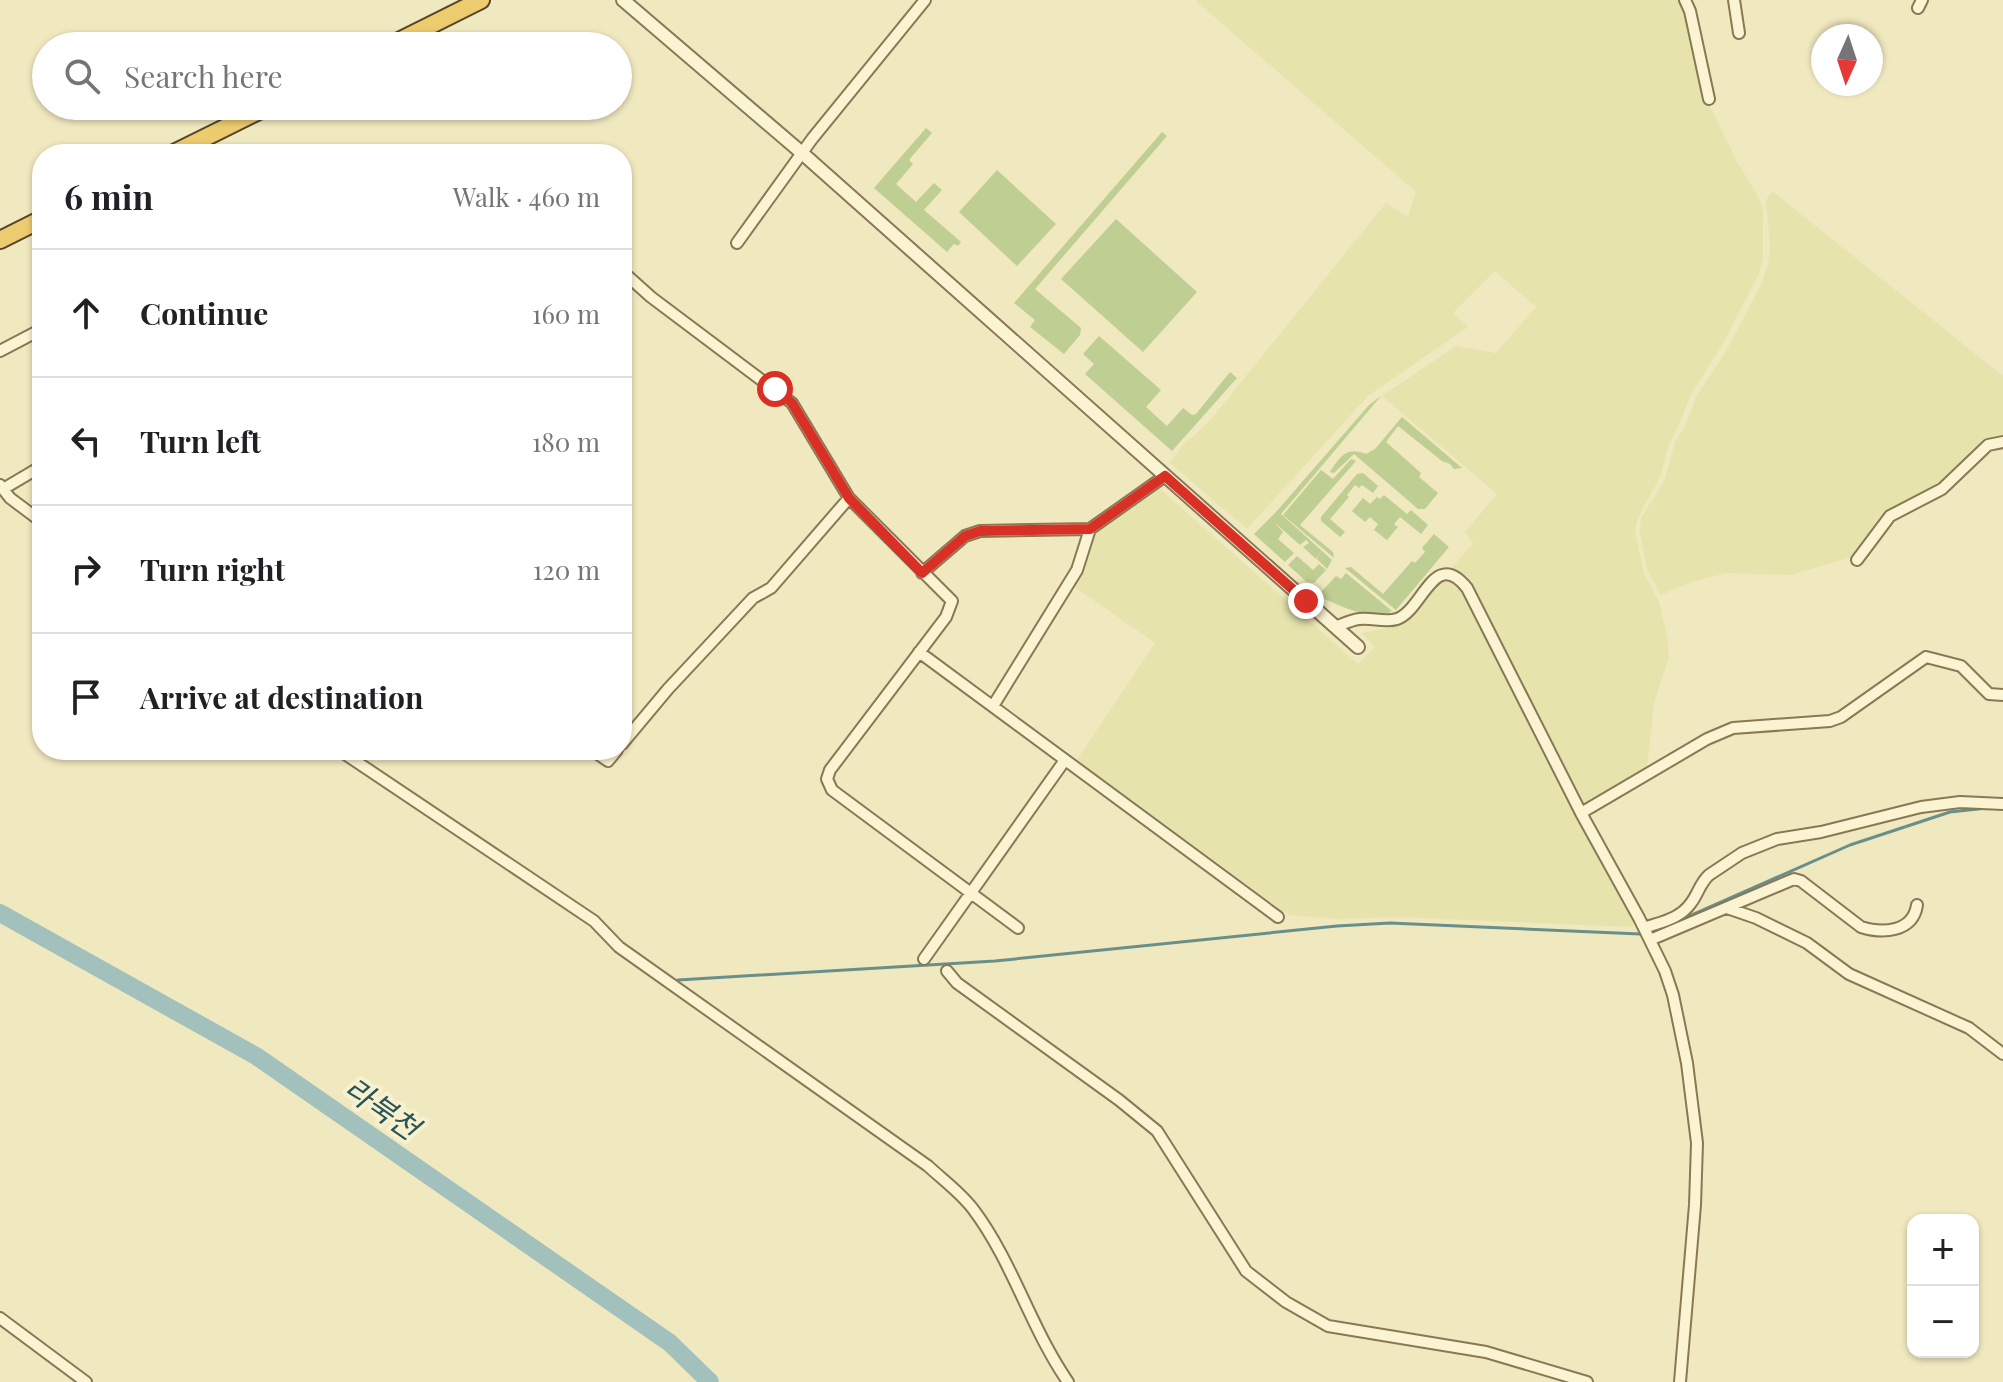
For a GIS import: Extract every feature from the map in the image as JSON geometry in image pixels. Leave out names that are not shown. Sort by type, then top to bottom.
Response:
[{"type":"highway","points":[[417,32],[481,0]]},
{"type":"highway","points":[[192,144],[241,120]]},
{"type":"highway","points":[[0,240],[32,224]]},
{"type":"street","points":[[623,0],[802,153],[1358,647]]},
{"type":"street","points":[[737,243],[802,153],[925,0]]},
{"type":"street","points":[[1685,0],[1709,99]]},
{"type":"street","points":[[1734,0],[1739,33]]},
{"type":"street","points":[[632,280],[792,403],[849,498],[952,601],[946,617],[830,770],[828,785],[1018,928]]},
{"type":"street","points":[[0,351],[32,334]]},
{"type":"street","points":[[1857,560],[1890,516],[1942,489],[1988,445],[2003,442]]},
{"type":"street","points":[[32,471],[2,487],[10,498],[32,514]]},
{"type":"street","points":[[922,573],[965,536],[980,531],[1090,529],[1165,476]]},
{"type":"street","points":[[632,732],[753,598],[771,588],[849,498]]},
{"type":"street","points":[[993,706],[1077,570],[1090,529]]},
{"type":"street","points":[[1335,627],[1359,619],[1398,619],[1411,610],[1439,575],[1450,574],[1460,580],[1467,588],[1581,813],[1650,940],[1673,995],[1687,1063],[1697,1143],[1695,1205],[1680,1382]]},
{"type":"street","points":[[919,652],[1278,917]]},
{"type":"street","points":[[1581,813],[1707,739],[1733,728],[1830,721],[1841,717],[1926,657],[1961,666],[1989,694],[2003,695]]},
{"type":"street","points":[[354,760],[594,921],[619,947],[928,1166],[956,1190],[972,1207],[992,1238],[1016,1280],[1043,1343],[1068,1382]]},
{"type":"street","points":[[924,959],[1065,760]]},
{"type":"street","points":[[1644,928],[1676,917],[1689,907],[1709,875],[1763,843],[1921,807],[1960,802],[2003,804]]},
{"type":"street","points":[[1650,940],[1794,879],[1801,881],[1861,927],[1871,930],[1900,929],[1912,920],[1917,905]]},
{"type":"street","points":[[1727,908],[1756,918],[1807,943],[1849,974],[1969,1028],[2003,1054]]},
{"type":"street","points":[[947,971],[957,983],[1157,1131],[1246,1271],[1286,1302],[1328,1326],[1486,1352],[1587,1382]]},
{"type":"street","points":[[0,1318],[86,1382]]},
{"type":"shaded area","points":[[1195,0],[1682,0],[1696,42],[1704,94],[1763,211],[1763,258],[1759,274],[1721,347],[1690,396],[1668,447],[1661,475],[1638,518],[1635,530],[1644,573],[1659,602],[1669,656],[1654,703],[1647,769],[1589,804],[1581,804],[1476,593],[1467,581],[1450,570],[1473,543],[1465,532],[1497,494],[1382,396],[1456,346],[1496,353],[1536,307],[1495,271],[1453,313],[1468,327],[1369,395],[1247,529],[1170,463],[1184,444],[1208,423],[1386,203],[1408,217],[1416,192]]},
{"type":"shaded area","points":[[1772,191],[2003,376],[2003,438],[1941,484],[1889,511],[1856,556],[1790,575],[1727,573],[1691,582],[1661,595],[1647,570],[1640,532],[1641,518],[1665,479],[1675,442],[1696,397],[1728,348],[1762,283],[1770,245],[1766,201]]},
{"type":"shaded area","points":[[1160,489],[1358,664],[1375,647],[1361,633],[1397,626],[1432,589],[1445,580],[1460,586],[1539,747],[1634,920],[1633,927],[1289,915],[1077,760],[1155,643],[1073,586],[1096,532]]},
{"type":"green space","points":[[926,128],[932,133],[909,160],[913,164],[896,184],[916,202],[934,183],[942,190],[924,210],[961,242],[958,246],[954,244],[947,252],[874,188]]},
{"type":"green space","points":[[1162,132],[1167,136],[1035,289],[1081,328],[1080,335],[1064,354],[1030,327],[1035,320],[1014,303]]},
{"type":"green space","points":[[997,170],[1056,224],[1017,266],[959,212]]},
{"type":"green space","points":[[1116,219],[1197,292],[1143,352],[1061,279]]},
{"type":"green space","points":[[1099,336],[1161,390],[1146,407],[1167,426],[1183,408],[1192,415],[1196,414],[1230,372],[1237,378],[1172,451],[1085,374],[1094,364],[1083,354]]},
{"type":"green space","points":[[1381,396],[1281,514],[1332,560],[1327,569],[1317,559],[1320,554],[1316,559],[1303,547],[1309,543],[1306,540],[1300,545],[1274,522],[1283,532],[1278,539],[1294,553],[1285,562],[1254,534],[1369,405]]},
{"type":"green space","points":[[1402,417],[1462,468],[1454,469],[1398,426],[1386,442],[1438,493],[1425,509],[1418,509],[1354,454],[1334,473],[1330,472],[1348,452],[1366,454],[1375,449]]},
{"type":"green space","points":[[1351,459],[1356,461],[1300,525],[1333,552],[1334,558],[1283,515],[1321,470],[1333,479]]},
{"type":"green space","points":[[1363,473],[1378,486],[1373,493],[1362,485],[1359,488],[1355,485],[1347,495],[1349,497],[1330,519],[1345,532],[1340,537],[1321,521],[1321,517],[1357,474]]},
{"type":"green space","points":[[1384,495],[1407,514],[1411,510],[1428,525],[1421,534],[1400,517],[1394,524],[1398,527],[1387,540],[1374,530],[1378,524],[1370,517],[1365,522],[1352,511],[1363,498],[1370,504]]},
{"type":"green space","points":[[1434,534],[1449,547],[1396,610],[1345,568],[1351,567],[1383,594],[1412,561],[1415,563],[1425,552],[1422,548]]},
{"type":"green space","points":[[1297,556],[1313,570],[1319,564],[1326,570],[1314,583],[1307,582],[1288,565]]},
{"type":"green space","points":[[1346,573],[1392,611],[1366,614],[1322,598],[1321,592],[1336,576],[1341,579]]},
{"type":"waterway","points":[[1680,920],[1850,845],[1950,812],[1987,808]]},
{"type":"waterway","name":"라북천","points":[[0,913],[256,1056],[670,1343],[710,1382]]},
{"type":"waterway","points":[[678,980],[995,961],[1390,923],[1640,934]]},
{"type":"route","points":[[775,389],[792,403],[849,498],[922,573],[965,536],[980,531],[1090,529],[1165,476],[1306,601]]}]
